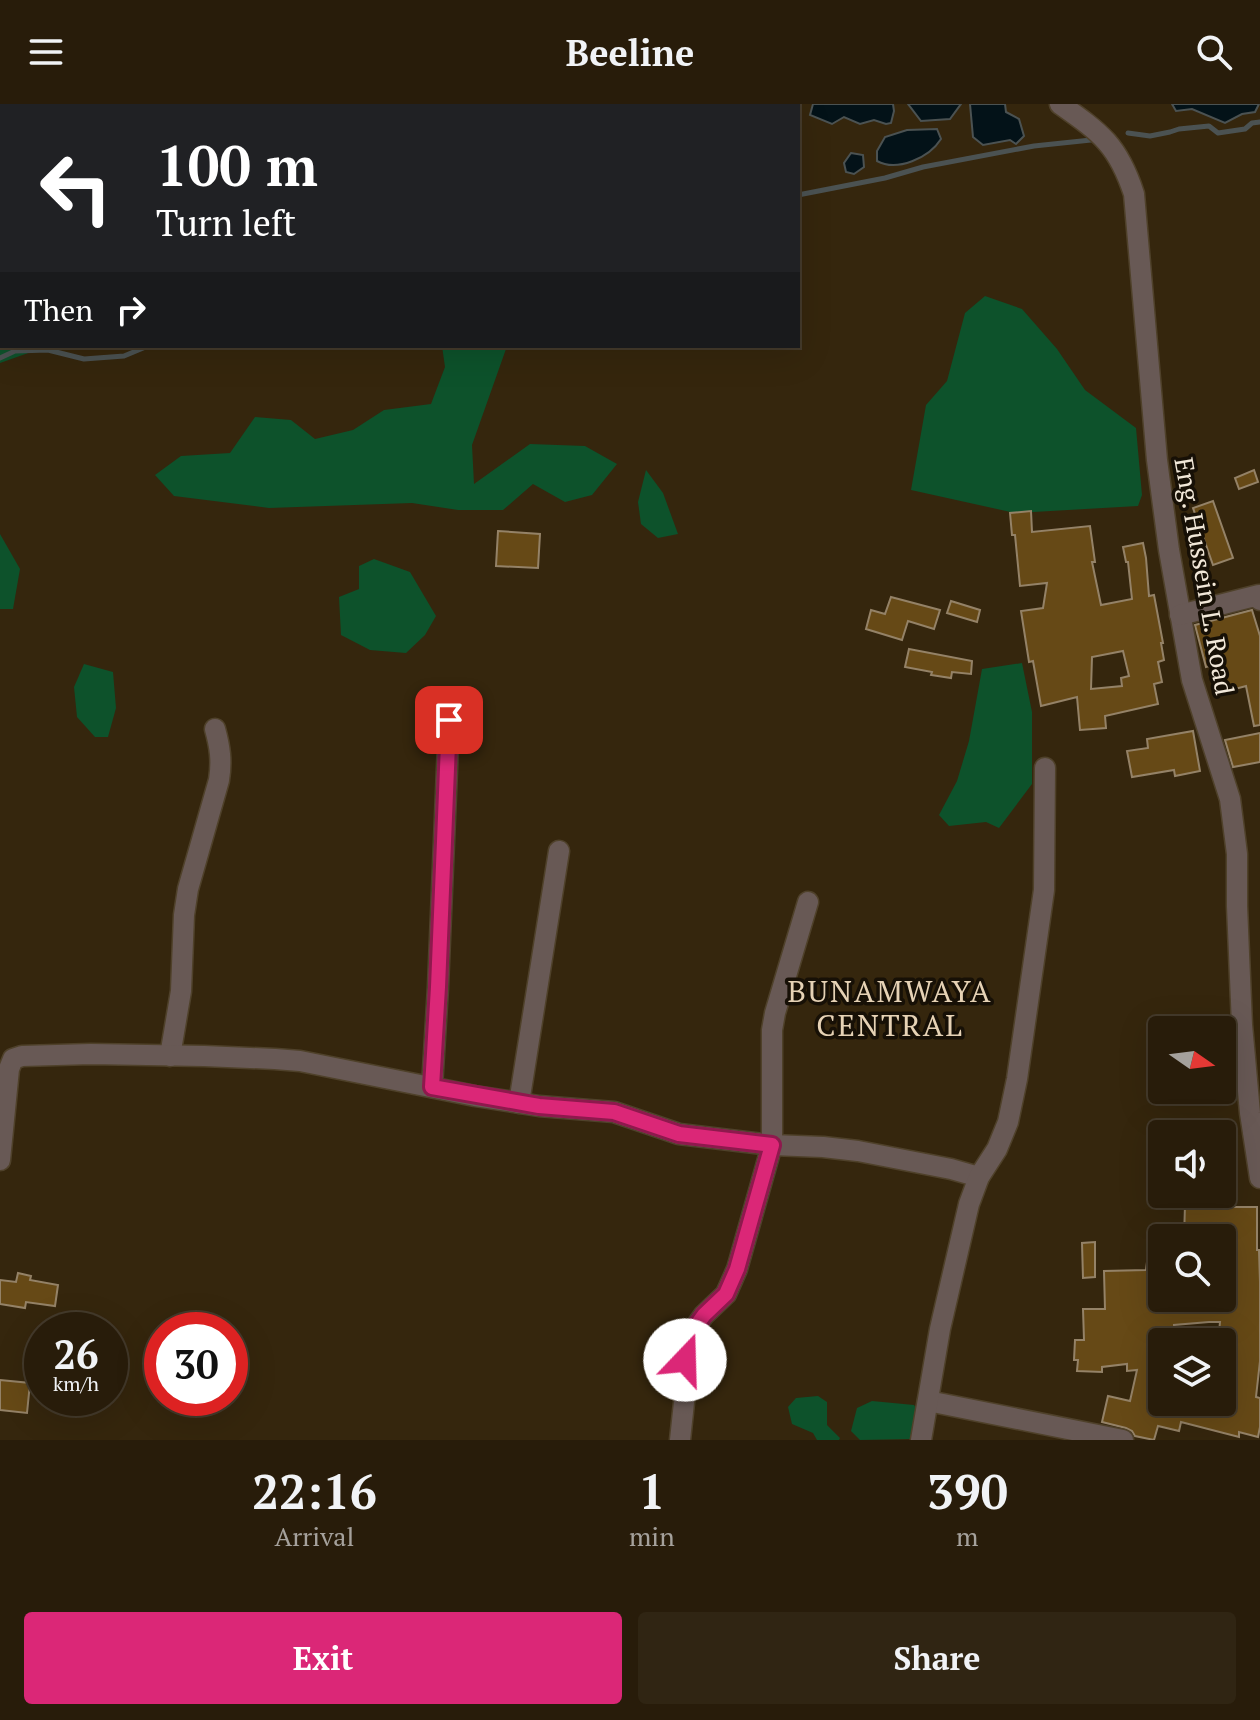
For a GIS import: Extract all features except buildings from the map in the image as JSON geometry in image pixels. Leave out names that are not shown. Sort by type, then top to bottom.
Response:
[{"type":"street","name":"Eng. Hussein L. Road","points":[[1060,104],[1099,131],[1115,150],[1127,171],[1134,194],[1157,460],[1180,615],[1192,680],[1230,799],[1237,854],[1242,1025],[1260,1178]]},
{"type":"street","points":[[1180,615],[1260,597]]},
{"type":"street","points":[[432,1087],[449,720]]},
{"type":"street","points":[[170,1056],[181,991],[188,889],[219,780],[221,749],[215,729]]},
{"type":"street","points":[[921,1440],[940,1329],[969,1204],[979,1177],[997,1149],[1008,1122],[1017,1079],[1044,890],[1045,768]]},
{"type":"street","points":[[519,1103],[559,851]]},
{"type":"street","points":[[680,1440],[685,1360],[691,1333],[726,1294],[737,1269],[772,1145],[772,1030],[808,902]]},
{"type":"street","points":[[0,1160],[9,1069],[13,1059],[50,1055],[170,1056],[300,1061],[519,1103],[614,1112],[679,1134],[858,1151],[979,1177]]},
{"type":"street","points":[[928,1401],[1123,1440]]},
{"type":"green space","points":[[985,296],[1022,309],[1057,349],[1085,390],[1136,428],[1142,495],[1138,506],[1015,513],[911,490],[926,405],[947,381],[965,313]]},
{"type":"green space","points":[[0,348],[34,348],[34,351],[0,363]]},
{"type":"green space","points":[[442,348],[507,348],[472,445],[474,484],[530,444],[585,446],[617,464],[592,495],[565,502],[533,484],[503,510],[458,510],[412,503],[269,508],[174,496],[155,475],[181,456],[230,453],[255,417],[291,420],[315,439],[353,430],[384,410],[431,404],[445,367]]},
{"type":"green space","points":[[646,470],[663,493],[678,534],[658,538],[641,524],[638,502]]},
{"type":"green space","points":[[0,534],[20,569],[13,609],[0,609]]},
{"type":"green space","points":[[374,559],[410,572],[436,616],[425,635],[406,653],[370,650],[341,635],[339,597],[359,589],[359,566]]},
{"type":"green space","points":[[1022,663],[1032,712],[1032,784],[999,828],[986,822],[949,826],[939,815],[957,781],[969,741],[982,669]]},
{"type":"green space","points":[[84,664],[113,672],[116,708],[108,737],[95,737],[77,717],[74,687]]},
{"type":"green space","points":[[818,1396],[827,1402],[827,1425],[839,1440],[817,1440],[813,1433],[792,1424],[788,1407],[796,1398]]},
{"type":"green space","points":[[872,1401],[914,1405],[917,1410],[912,1439],[860,1440],[851,1431],[857,1408]]},
{"type":"shaded area","points":[[813,104],[893,104],[894,111],[891,123],[874,120],[860,124],[844,117],[832,124],[810,115]]},
{"type":"shaded area","points":[[908,104],[961,104],[950,119],[921,121]]},
{"type":"shaded area","points":[[970,104],[1005,104],[1006,112],[1019,119],[1024,136],[1016,144],[1010,140],[983,145],[973,137]]},
{"type":"shaded area","points":[[1172,104],[1259,104],[1255,112],[1242,114],[1225,123],[1192,109],[1176,111]]},
{"type":"shaded area","points":[[937,129],[941,139],[921,157],[894,165],[877,161],[877,151],[885,137],[907,130]]},
{"type":"shaded area","points":[[851,153],[863,155],[864,167],[854,174],[846,172],[844,163]]},
{"type":"waterway","points":[[1128,133],[1150,136],[1209,126],[1218,133],[1245,129],[1252,123],[1260,122]]},
{"type":"waterway","points":[[800,195],[1034,146],[1091,140]]},
{"type":"waterway","points":[[0,358],[15,351],[48,350],[84,359],[124,356],[143,348]]},
{"type":"district","name":"BUNAMWAYA CENTRAL","points":[[890,1008]]},
{"type":"route","points":[[449,720],[432,1087],[539,1106],[614,1112],[679,1134],[772,1145],[737,1269],[726,1294],[691,1333],[685,1360]]}]
